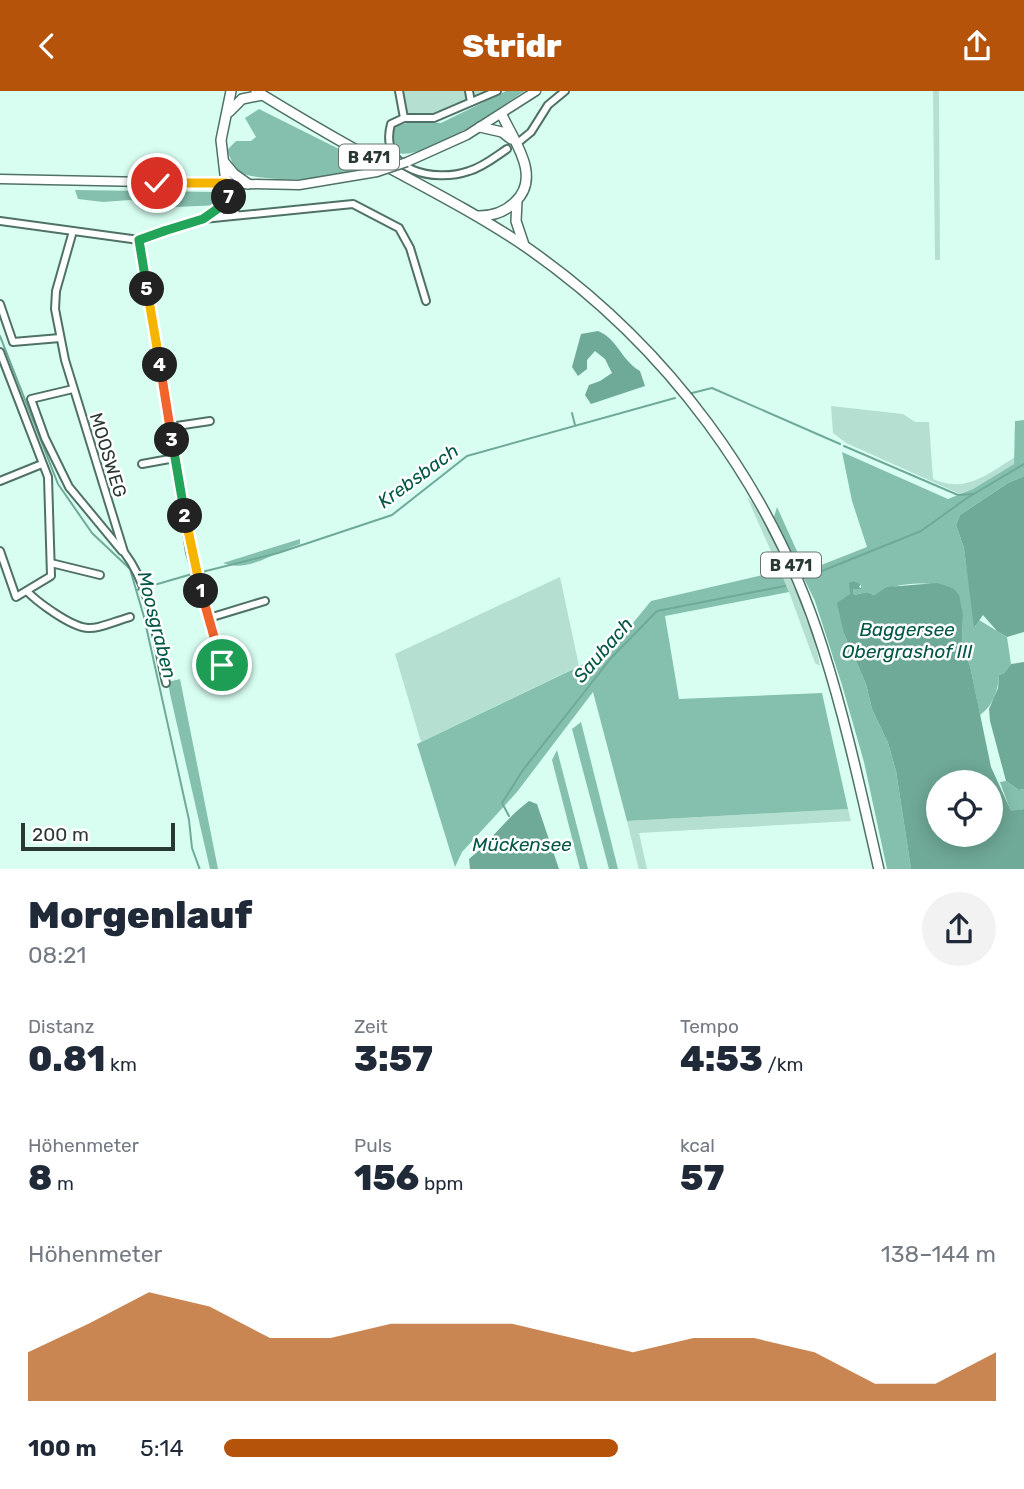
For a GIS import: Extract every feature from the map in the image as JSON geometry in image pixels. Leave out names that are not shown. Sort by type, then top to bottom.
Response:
[{"type":"highway","points":[[226,183],[221,140],[229,112],[231,91]]},
{"type":"highway","points":[[229,112],[242,99],[259,93]]},
{"type":"highway","name":"B 471","points":[[259,93],[478,216],[525,246],[606,310],[659,363],[721,441],[759,501],[786,554],[822,647],[846,729],[879,869]]},
{"type":"highway","points":[[478,216],[496,215],[523,193],[527,176],[524,160],[502,115]]},
{"type":"highway","points":[[480,127],[502,132],[514,144]]},
{"type":"highway","points":[[224,161],[234,174],[248,184]]},
{"type":"highway","points":[[517,200],[516,222],[525,246]]},
{"type":"main road","points":[[0,179],[299,185],[377,172],[407,162],[502,115],[536,91]]},
{"type":"street","points":[[399,91],[404,118]]},
{"type":"street","points":[[469,91],[471,102]]},
{"type":"street","points":[[497,91],[435,118],[404,118],[391,124],[387,137],[390,149],[398,161],[415,171],[453,175],[469,171],[531,132],[548,104],[565,91]]},
{"type":"street","points":[[226,183],[236,214]]},
{"type":"street","points":[[203,219],[230,200]]},
{"type":"street","points":[[0,221],[139,240],[203,219],[353,204],[399,228],[410,248],[425,301]]},
{"type":"street","name":"MOOSWEG","points":[[73,231],[55,298],[60,338],[115,537],[135,567],[144,588],[166,683]]},
{"type":"street","points":[[139,240],[196,573],[222,665]]},
{"type":"street","points":[[0,304],[13,342],[60,338]]},
{"type":"street","points":[[0,352],[48,477],[51,576],[16,597],[0,551]]},
{"type":"street","points":[[73,389],[31,399],[45,438],[69,487],[115,537]]},
{"type":"street","points":[[170,427],[210,421]]},
{"type":"street","points":[[142,464],[175,458]]},
{"type":"street","points":[[0,481],[42,464]]},
{"type":"street","points":[[51,563],[100,575]]},
{"type":"street","points":[[27,591],[34,599],[77,628],[97,627],[130,617]]},
{"type":"street","points":[[209,618],[265,601]]},
{"type":"shaded area","points":[[401,91],[485,91],[434,116],[407,116]]},
{"type":"shaded area","points":[[506,91],[525,91],[481,120],[426,149],[397,153],[391,141],[395,126],[415,121],[441,123]]},
{"type":"shaded area","points":[[933,91],[939,91],[940,260],[935,260]]},
{"type":"shaded area","points":[[259,109],[365,162],[366,166],[340,176],[302,180],[264,178],[236,172],[227,150],[236,141],[251,141],[256,137],[245,118]]},
{"type":"shaded area","points":[[75,190],[222,192],[224,202],[220,205],[155,208],[130,200],[103,202],[78,199]]},
{"type":"shaded area","points":[[831,406],[903,414],[915,422],[929,422],[933,479],[945,483],[976,480],[1015,457],[1014,464],[960,494],[846,443],[833,433]]},
{"type":"shaded area","points":[[1024,420],[1024,476],[1008,483],[960,515],[956,525],[964,548],[975,627],[979,620],[1007,637],[1011,664],[999,675],[994,698],[985,711],[980,715],[970,666],[962,645],[963,615],[953,588],[913,584],[892,587],[874,595],[867,592],[854,595],[853,589],[861,589],[861,584],[854,581],[844,634],[866,684],[872,709],[888,743],[896,771],[911,869],[887,869],[864,762],[842,685],[815,601],[774,517],[777,507],[806,571],[867,547],[852,501],[842,452],[948,499],[973,489],[1014,464],[1015,421]]},
{"type":"shaded area","points":[[747,497],[767,527],[790,577],[811,630],[820,666],[815,663],[789,592]]},
{"type":"shaded area","points":[[300,539],[300,544],[262,560],[242,565],[223,563]]},
{"type":"shaded area","points":[[780,571],[789,592],[665,616],[679,699],[822,693],[848,809],[627,821],[593,692],[517,792],[462,852],[455,867],[417,744],[609,652],[651,601]]},
{"type":"shaded area","points":[[560,577],[579,666],[421,742],[395,654]]},
{"type":"shaded area","points":[[180,679],[218,869],[210,869],[170,694],[168,682]]},
{"type":"shaded area","points":[[581,722],[618,869],[609,869],[572,729]]},
{"type":"shaded area","points":[[557,750],[588,869],[580,869],[552,760]]},
{"type":"shaded area","points":[[1003,782],[1019,790],[1024,789],[1024,809],[1011,812],[1003,790]]},
{"type":"shaded area","points":[[848,809],[851,821],[639,833],[647,869],[639,869],[627,821]]},
{"type":"water","points":[[598,331],[610,339],[640,371],[645,386],[591,404],[585,395],[589,385],[612,373],[605,359],[595,351],[587,360],[587,369],[578,376],[572,367],[581,334]]},
{"type":"water","points":[[1024,476],[1024,632],[1007,637],[997,631],[983,615],[974,628],[964,548],[956,525],[960,515],[1008,483]]},
{"type":"water","name":"Baggersee Obergrashof III","points":[[854,581],[861,584],[859,587],[862,589],[853,589],[854,595],[867,592],[874,595],[887,587],[937,583],[953,588],[959,595],[963,615],[962,645],[970,666],[992,770],[926,770],[926,847],[1003,847],[1003,793],[1011,811],[1024,809],[1024,869],[911,869],[896,771],[888,743],[872,709],[866,684],[844,634],[837,603],[850,594],[849,583]]},
{"type":"water","points":[[1024,662],[1024,789],[1019,790],[1006,781],[989,709],[998,688],[999,675],[1011,664]]},
{"type":"water","name":"Mückensee","points":[[529,801],[537,804],[559,869],[470,869],[469,859]]},
{"type":"waterway","name":"Krebsbach","points":[[0,336],[58,484],[92,533],[130,569],[144,617],[189,820],[192,848],[200,869]]},
{"type":"waterway","name":"Krebsbach","points":[[692,393],[712,388],[840,444]]},
{"type":"waterway","name":"Krebsbach","points":[[198,573],[278,553],[392,515],[467,456],[675,398]]},
{"type":"waterway","points":[[572,413],[575,425]]},
{"type":"waterway","name":"Krebsbach","points":[[844,446],[958,495],[973,494]]},
{"type":"waterway","name":"Saubach","points":[[802,579],[921,531],[967,498],[1024,464]]},
{"type":"waterway","name":"Krebsbach","points":[[137,590],[192,574]]},
{"type":"waterway","name":"Saubach","points":[[509,816],[502,803],[523,770],[611,658],[657,611],[785,586]]},
{"type":"route","points":[[157,183],[226,183],[230,200],[203,219],[139,240],[191,552],[222,665]]},
{"type":"water label","name":"Moosgraben","points":[[157,625]]}]
